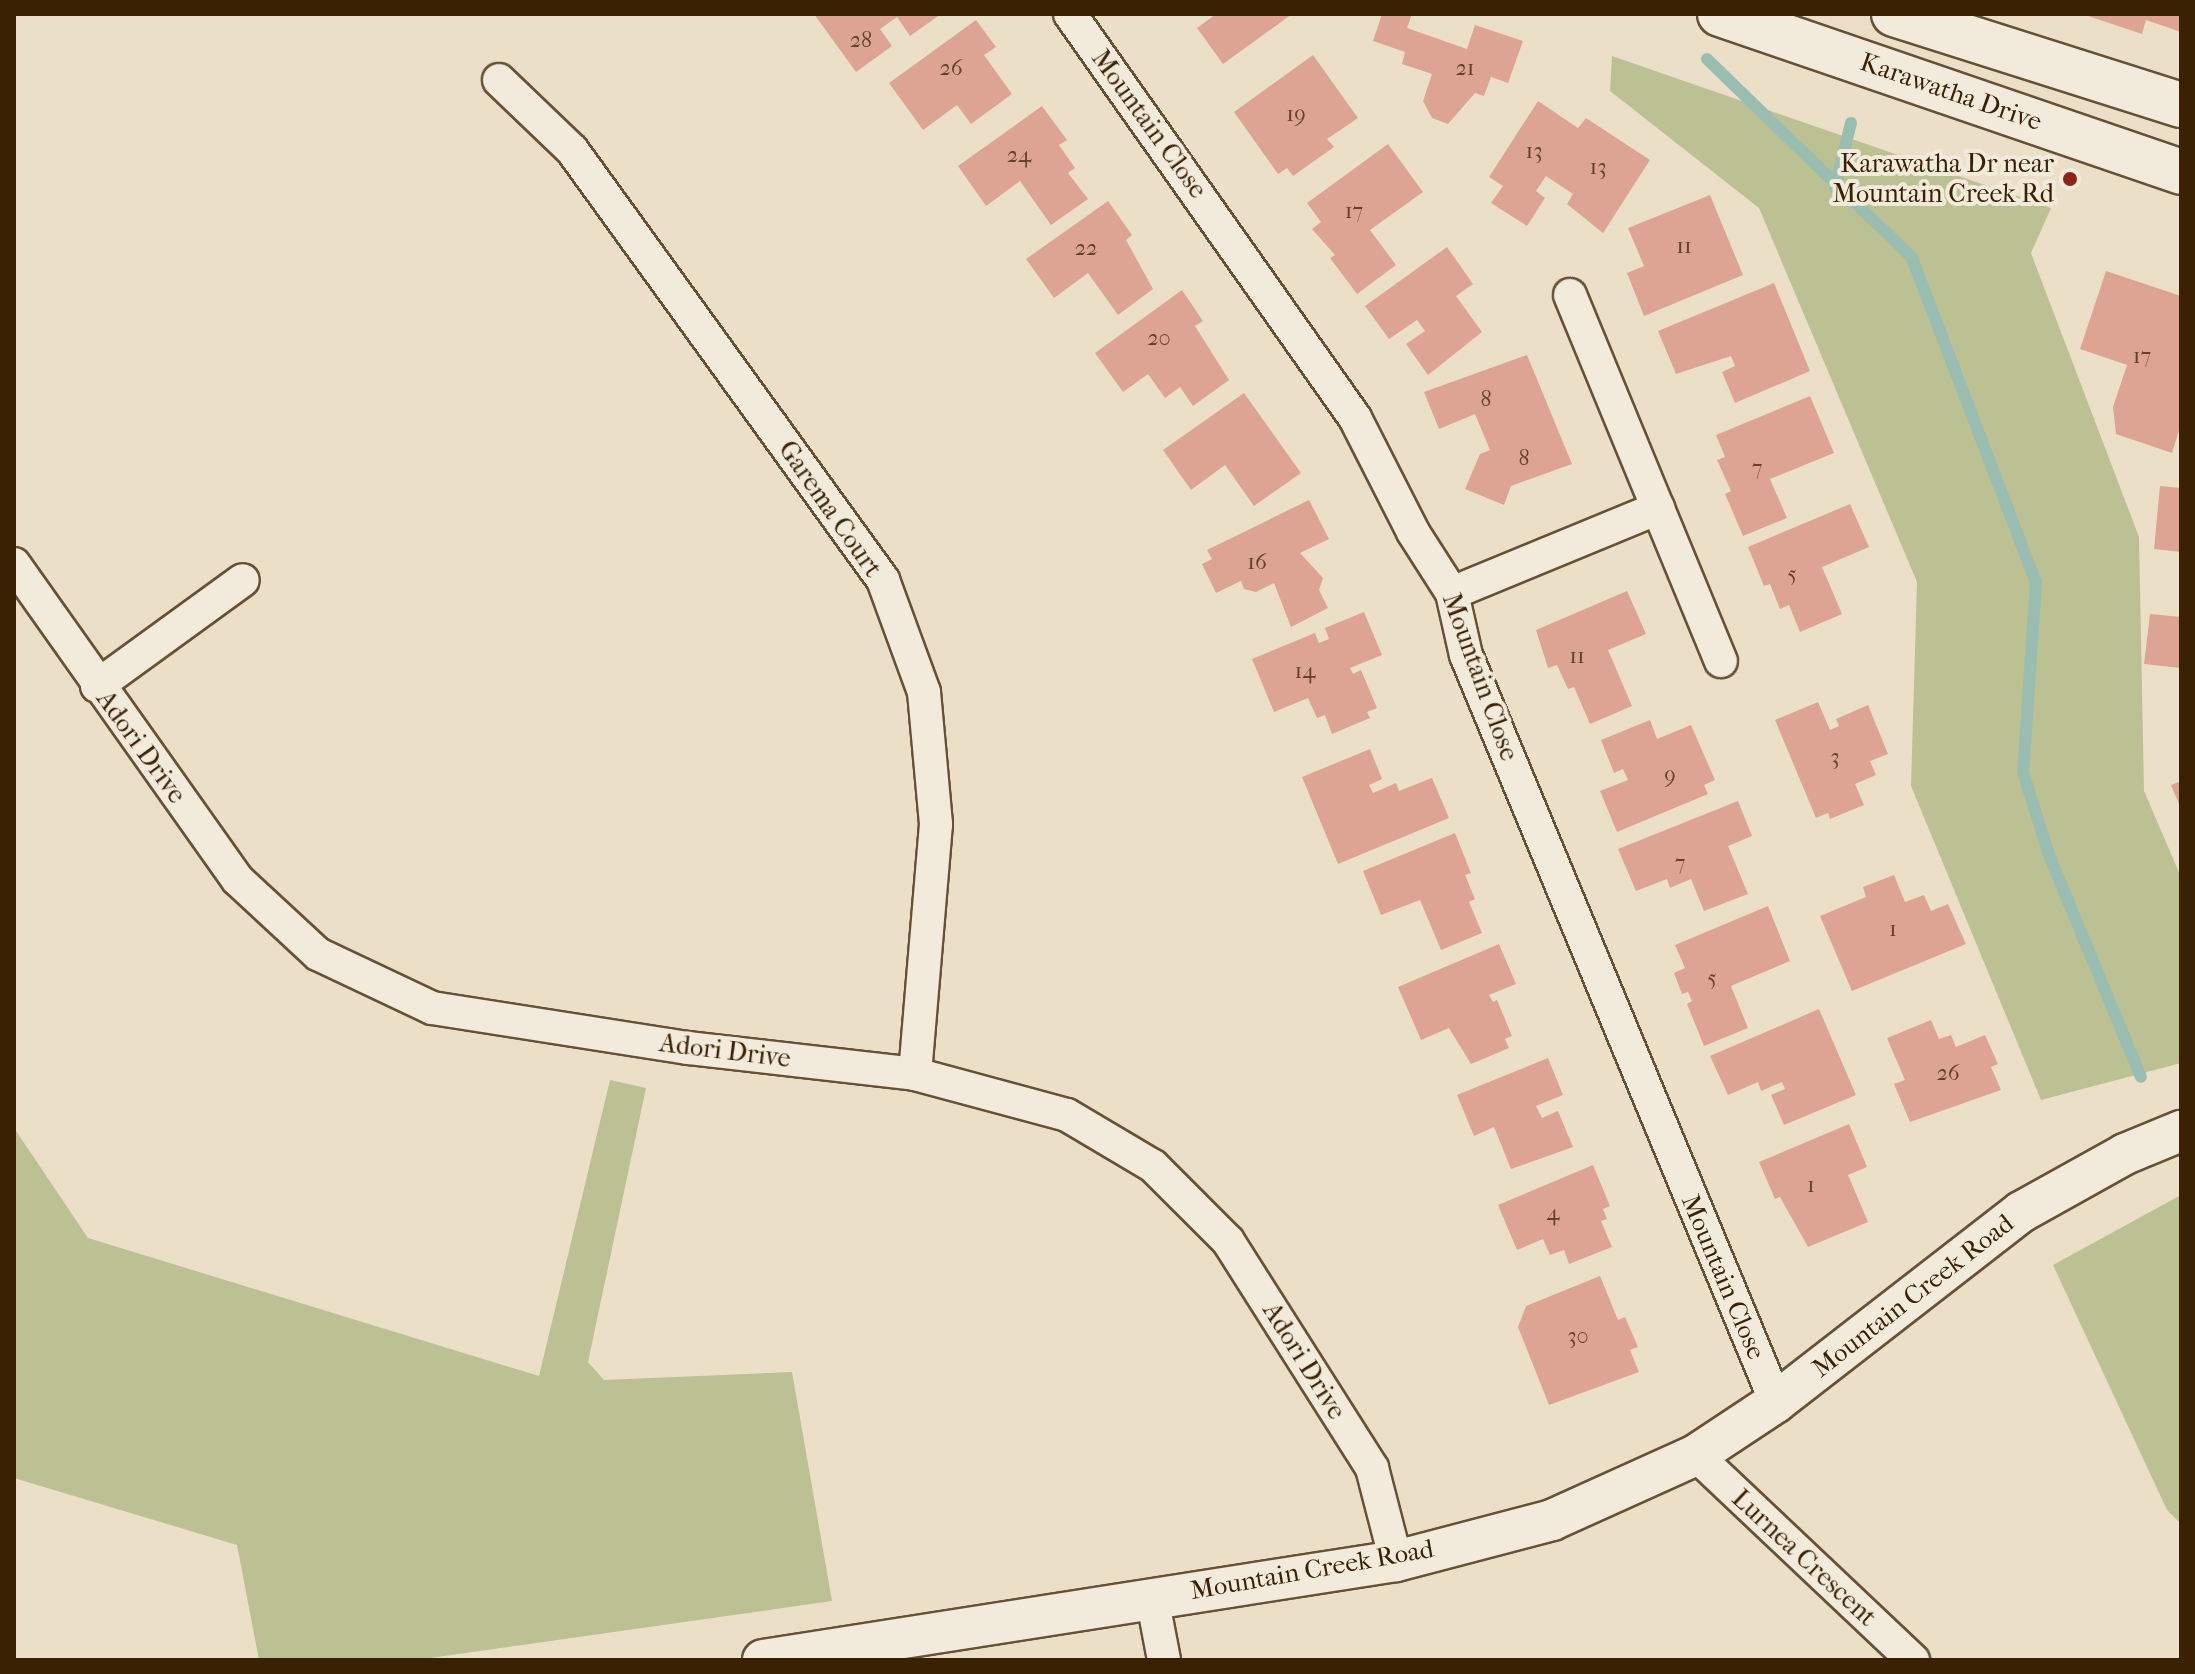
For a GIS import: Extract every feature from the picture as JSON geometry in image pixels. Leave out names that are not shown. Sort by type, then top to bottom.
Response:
[{"type":"main road","name":"Karawatha Drive","points":[[1720,14],[2181,172]]},
{"type":"main road","points":[[1894,14],[2181,105]]},
{"type":"street","name":"Mountain Close","points":[[1070,14],[1355,418],[1413,532],[1452,593],[1466,655],[1776,1402]]},
{"type":"street","name":"Garema Court","points":[[499,80],[572,150],[883,580],[924,692],[936,824],[915,1074]]},
{"type":"street","points":[[1570,295],[1721,661]]},
{"type":"street","points":[[1452,593],[1658,508]]},
{"type":"street","name":"Adori Drive","points":[[14,564],[97,686],[238,880],[318,954],[432,1008],[688,1048],[915,1074],[1067,1115],[1153,1166],[1217,1230],[1372,1468],[1396,1561]]},
{"type":"street","points":[[97,686],[243,580]]},
{"type":"street","name":"Mountain Creek Road","points":[[763,1660],[1396,1561],[1552,1520],[1696,1455],[1776,1402],[2021,1212],[2125,1154],[2181,1131]]},
{"type":"street","name":"Lurnea Crescent","points":[[1696,1455],[1913,1660]]},
{"type":"street","points":[[1152,1597],[1164,1660]]},
{"type":"green space","points":[[1612,56],[2051,208],[2031,253],[2139,537],[2144,791],[2181,877],[2181,1063],[2041,1100],[1911,786],[1917,582],[1759,208],[1610,91]]},
{"type":"green space","points":[[610,1080],[646,1088],[588,1362],[604,1380],[792,1372],[832,1601],[416,1660],[259,1660],[237,1545],[14,1478],[14,1128],[88,1238],[539,1376]]},
{"type":"green space","points":[[2181,1195],[2181,1524],[2167,1510],[2053,1265]]},
{"type":"building","points":[[814,14],[941,14],[910,36],[897,17],[880,29],[892,46],[856,72]]},
{"type":"building","points":[[1216,14],[1292,14],[1223,64],[1197,28]]},
{"type":"building","points":[[1382,14],[1412,14],[1407,28],[1467,49],[1475,25],[1523,41],[1508,83],[1491,77],[1484,96],[1475,93],[1448,124],[1432,118],[1423,101],[1432,74],[1402,64],[1405,52],[1373,41]]},
{"type":"building","points":[[2082,14],[2181,14],[2181,32],[2146,20],[2142,34]]},
{"type":"building","points":[[976,20],[996,47],[984,55],[1012,94],[971,124],[957,105],[923,130],[889,83]]},
{"type":"building","points":[[1313,55],[1358,118],[1327,139],[1334,147],[1293,176],[1287,168],[1278,174],[1234,112]]},
{"type":"building","points":[[1538,101],[1578,128],[1586,118],[1650,160],[1603,233],[1567,204],[1573,194],[1546,176],[1536,191],[1545,198],[1527,226],[1491,203],[1503,186],[1489,177]]},
{"type":"building","points":[[1042,106],[1067,140],[1059,145],[1075,168],[1068,173],[1088,199],[1051,225],[1020,181],[986,206],[958,166]]},
{"type":"building","points":[[1388,144],[1423,192],[1370,230],[1396,265],[1357,294],[1330,258],[1335,255],[1312,229],[1321,222],[1307,203]]},
{"type":"building","points":[[1710,195],[1743,275],[1644,316],[1627,273],[1644,266],[1628,228]]},
{"type":"building","points":[[1108,201],[1132,235],[1126,240],[1153,289],[1118,315],[1088,273],[1054,298],[1026,259]]},
{"type":"building","points":[[1447,247],[1473,284],[1456,296],[1482,332],[1428,375],[1406,344],[1425,331],[1417,320],[1389,339],[1365,306]]},
{"type":"building","points":[[2106,271],[2181,296],[2181,424],[2172,453],[2116,434],[2113,407],[2127,365],[2080,349]]},
{"type":"building","points":[[1774,283],[1810,371],[1735,403],[1722,372],[1735,366],[1731,356],[1676,374],[1658,331]]},
{"type":"building","points":[[1182,290],[1203,321],[1195,326],[1229,380],[1193,406],[1180,387],[1165,398],[1148,374],[1123,392],[1095,353]]},
{"type":"building","points":[[1527,355],[1572,464],[1511,486],[1504,505],[1465,489],[1480,454],[1490,450],[1475,414],[1439,429],[1424,392]]},
{"type":"building","points":[[1244,393],[1301,473],[1254,506],[1225,465],[1191,490],[1163,450]]},
{"type":"building","points":[[1810,396],[1834,453],[1770,479],[1787,518],[1743,536],[1725,494],[1731,491],[1717,460],[1725,457],[1716,435]]},
{"type":"building","points":[[2160,486],[2181,488],[2181,552],[2154,549]]},
{"type":"building","points":[[1309,500],[1329,539],[1300,553],[1323,578],[1319,590],[1328,608],[1291,627],[1274,583],[1256,592],[1244,589],[1241,581],[1216,593],[1202,564],[1212,559],[1207,550]]},
{"type":"building","points":[[1850,504],[1869,547],[1822,567],[1842,614],[1800,632],[1789,605],[1780,609],[1770,584],[1764,586],[1748,547]]},
{"type":"building","points":[[1627,591],[1646,634],[1608,650],[1632,706],[1590,724],[1574,687],[1568,689],[1557,665],[1548,668],[1536,630]]},
{"type":"building","points":[[1364,612],[1382,655],[1350,668],[1353,674],[1361,670],[1377,708],[1367,712],[1370,718],[1332,734],[1325,715],[1317,718],[1308,698],[1274,712],[1252,659],[1315,633],[1319,643],[1329,639],[1325,628]]},
{"type":"building","points":[[2150,614],[2181,617],[2181,668],[2144,664]]},
{"type":"building","points":[[1818,702],[1830,730],[1839,726],[1836,719],[1868,705],[1888,754],[1870,761],[1876,775],[1855,784],[1864,805],[1830,819],[1828,813],[1816,818],[1775,720]]},
{"type":"building","points":[[1650,720],[1657,739],[1691,725],[1715,780],[1704,785],[1708,794],[1617,832],[1600,791],[1628,780],[1623,769],[1614,773],[1601,740]]},
{"type":"building","points":[[1370,749],[1382,779],[1369,785],[1373,793],[1396,783],[1399,791],[1432,778],[1449,818],[1338,864],[1302,777]]},
{"type":"building","points":[[2181,781],[2181,809],[2171,785]]},
{"type":"building","points":[[1738,801],[1752,836],[1728,846],[1748,894],[1704,911],[1691,879],[1670,888],[1667,879],[1636,891],[1618,849]]},
{"type":"building","points":[[1455,833],[1471,873],[1465,875],[1475,899],[1469,902],[1482,933],[1441,950],[1420,900],[1381,915],[1363,871]]},
{"type":"building","points":[[1894,875],[1905,902],[1924,895],[1931,911],[1948,904],[1966,944],[1852,991],[1820,916],[1866,897],[1863,887]]},
{"type":"building","points":[[1768,906],[1790,961],[1731,986],[1748,1028],[1704,1046],[1687,1004],[1692,1001],[1688,992],[1682,994],[1674,973],[1685,968],[1675,945]]},
{"type":"building","points":[[1499,944],[1516,984],[1489,995],[1493,1002],[1497,1000],[1512,1036],[1505,1039],[1509,1048],[1471,1064],[1449,1028],[1421,1040],[1398,987]]},
{"type":"building","points":[[1819,1009],[1856,1095],[1784,1125],[1771,1095],[1785,1089],[1782,1082],[1761,1091],[1758,1082],[1728,1095],[1710,1056]]},
{"type":"building","points":[[1931,1020],[1939,1039],[1951,1035],[1956,1047],[1985,1035],[1998,1064],[1991,1067],[2001,1090],[1910,1122],[1894,1084],[1905,1080],[1887,1038]]},
{"type":"building","points":[[1548,1058],[1563,1095],[1536,1106],[1542,1118],[1558,1111],[1573,1147],[1511,1169],[1494,1127],[1474,1136],[1457,1095]]},
{"type":"building","points":[[1849,1124],[1867,1167],[1848,1175],[1868,1222],[1808,1247],[1780,1197],[1775,1199],[1759,1162]]},
{"type":"building","points":[[1593,1165],[1610,1206],[1603,1209],[1607,1219],[1601,1221],[1612,1247],[1569,1264],[1564,1250],[1550,1255],[1543,1239],[1517,1250],[1498,1205]]},
{"type":"building","points":[[1600,1276],[1618,1320],[1625,1317],[1638,1347],[1630,1350],[1639,1372],[1549,1405],[1518,1327],[1526,1306]]},
{"type":"waterway","points":[[1707,59],[1912,258],[2036,583],[2023,772],[2049,855],[2141,1077]]},
{"type":"waterway","points":[[1835,188],[1851,123]]},
{"type":"place","name":"Karawatha Dr near Mountain Creek Rd","points":[[2070,179]]}]
